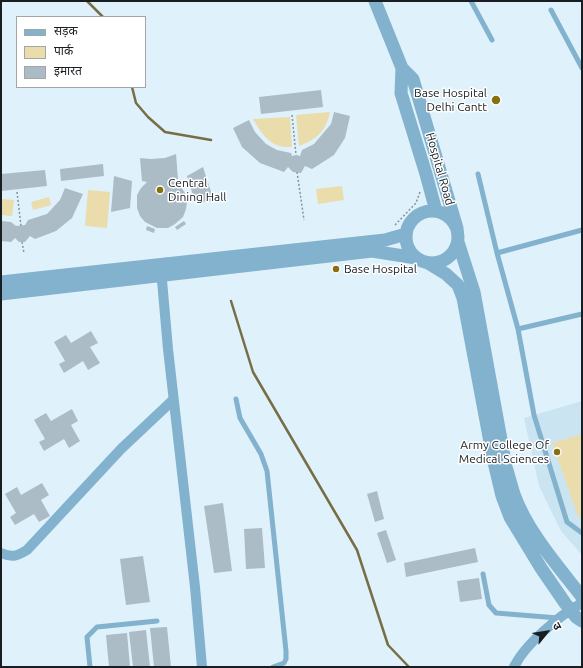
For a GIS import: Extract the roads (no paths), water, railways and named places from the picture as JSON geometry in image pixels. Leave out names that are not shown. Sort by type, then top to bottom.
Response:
[{"type":"street","name":"Hospital Road","points":[[375,1],[402,68],[402,93],[436,211]]},
{"type":"street","name":"Hospital Road","points":[[402,68],[413,79],[457,228]]},
{"type":"street","points":[[416,258],[408,247],[406,234],[411,222],[416,217],[429,211],[443,213],[449,217],[457,228],[458,242],[474,292],[506,467],[514,495],[529,525],[548,554],[582,597]]},
{"type":"street","points":[[1,294],[162,270],[386,240],[406,234]]},
{"type":"street","points":[[428,263],[435,263],[448,259],[456,248],[458,242]]},
{"type":"street","points":[[1,282],[162,270],[372,251],[416,258],[428,263],[446,274],[458,285],[463,298],[493,458],[502,496],[510,517],[541,568],[570,609],[582,621]]},
{"type":"street","points":[[162,270],[173,400],[195,587],[202,667]]},
{"type":"street","points":[[1,553],[11,556],[19,555],[27,550],[121,449],[173,400]]},
{"type":"street","points":[[514,667],[518,658],[544,631],[570,609],[582,603]]},
{"type":"lane","points":[[472,1],[492,40]]},
{"type":"lane","points":[[551,10],[582,68]]},
{"type":"lane","points":[[478,174],[497,253],[518,329],[534,415],[567,522],[582,533]]},
{"type":"lane","points":[[497,253],[582,230]]},
{"type":"lane","points":[[518,329],[582,314]]},
{"type":"lane","points":[[236,399],[240,418],[261,454],[267,471],[286,651],[286,659],[284,663],[273,667]]},
{"type":"lane","points":[[483,574],[489,605],[496,613],[559,618]]},
{"type":"lane","points":[[90,667],[87,637],[97,627],[157,621]]},
{"type":"waterway","points":[[87,1],[102,16]]},
{"type":"waterway","points":[[132,88],[136,103],[148,117],[165,132],[211,140]]},
{"type":"waterway","points":[[231,301],[253,372],[357,550],[388,645],[409,667]]},
{"type":"place","name":"Base Hospital Delhi Cantt","points":[[496,100]]},
{"type":"place","name":"Central Dining Hall","points":[[160,190]]},
{"type":"place","name":"Base Hospital","points":[[336,269]]},
{"type":"place","name":"Army College Of Medical Sciences","points":[[557,452]]}]
